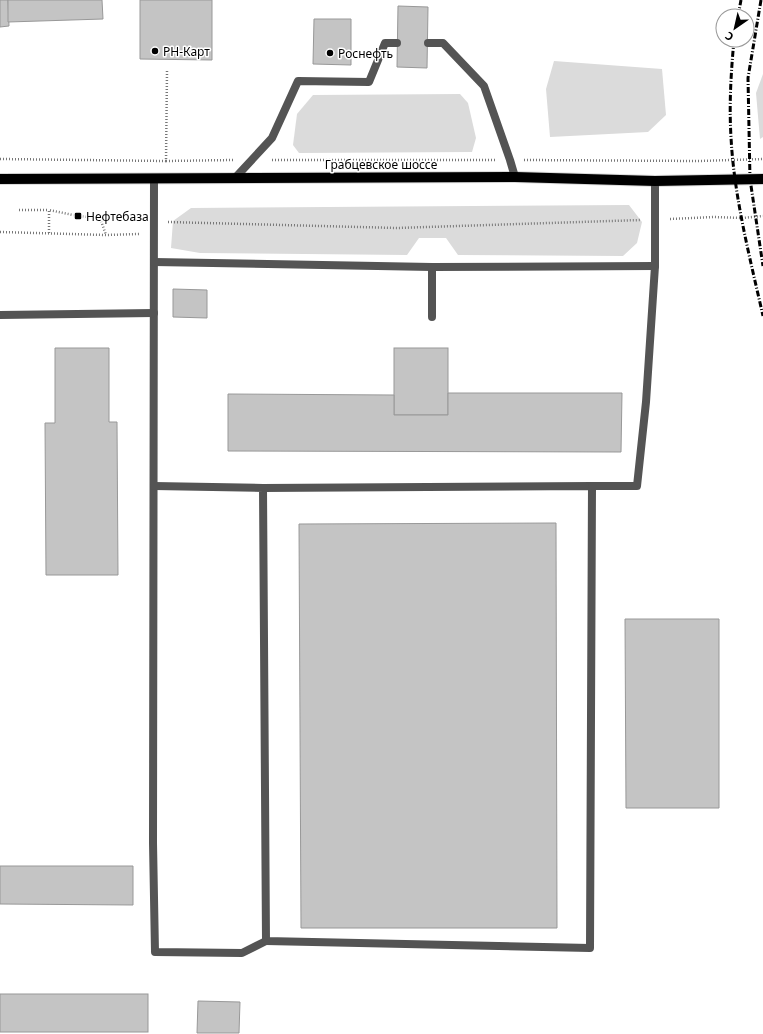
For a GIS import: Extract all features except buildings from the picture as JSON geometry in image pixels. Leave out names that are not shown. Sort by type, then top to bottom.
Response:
[{"type":"main road","name":"Грабцевское шоссе","points":[[0,179],[515,177],[655,181],[763,179]]},
{"type":"lane","points":[[235,178],[272,138],[298,81],[369,82],[385,43],[397,43]]},
{"type":"lane","points":[[428,43],[443,43],[484,86],[515,177]]},
{"type":"lane","points":[[154,178],[153,843],[155,952],[242,953],[266,941],[590,948],[592,486]]},
{"type":"lane","points":[[154,486],[263,488],[637,486],[646,402],[655,266],[655,181]]},
{"type":"lane","points":[[154,262],[432,267],[655,266]]},
{"type":"lane","points":[[432,267],[432,317]]},
{"type":"lane","points":[[0,315],[154,313]]},
{"type":"lane","points":[[263,488],[266,941]]},
{"type":"path","points":[[166,71],[166,161]]},
{"type":"path","points":[[0,159],[166,161],[252,160]]},
{"type":"path","points":[[19,210],[49,210],[78,216],[100,218],[106,235]]},
{"type":"path","points":[[49,210],[49,233]]},
{"type":"path","points":[[0,232],[106,235],[154,234],[167,222],[397,228],[714,217],[742,218],[763,216]]},
{"type":"shaded area","points":[[554,61],[662,69],[666,115],[648,132],[550,137],[546,89]]},
{"type":"shaded area","points":[[763,74],[763,137],[760,139],[756,93]]},
{"type":"shaded area","points":[[460,94],[468,103],[476,138],[472,152],[299,153],[293,145],[297,114],[313,95]]},
{"type":"shaded area","points":[[629,205],[642,222],[637,243],[623,256],[458,255],[446,238],[419,238],[407,255],[200,253],[171,248],[173,221],[191,208]]},
{"type":"railway","points":[[740,8],[741,0]]},
{"type":"railway","points":[[761,0],[748,78],[750,179],[763,266]]},
{"type":"railway","points":[[733,48],[730,125],[735,182],[743,227],[763,316]]},
{"type":"place","name":"РН-Карт","points":[[155,51]]},
{"type":"place","name":"Роснефть","points":[[330,53]]},
{"type":"place","name":"Нефтебаза","points":[[78,216]]}]
